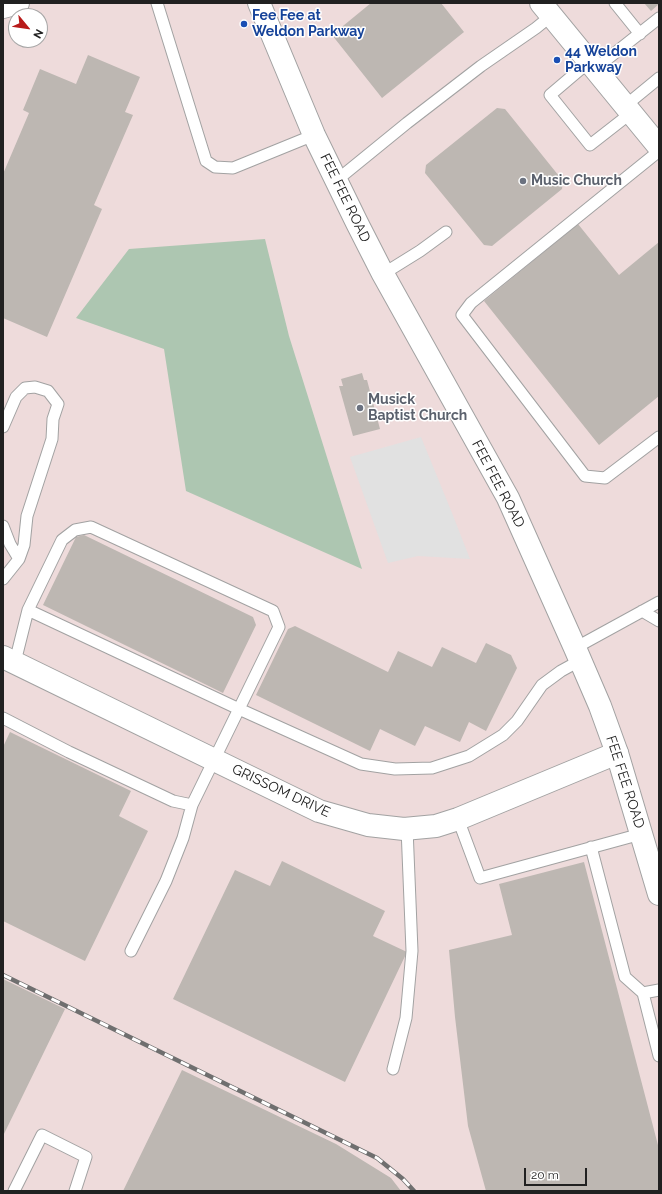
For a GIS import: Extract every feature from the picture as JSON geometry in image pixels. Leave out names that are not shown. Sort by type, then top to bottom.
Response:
[{"type":"street","points":[[3,8],[18,3]]},
{"type":"street","name":"FEE FEE ROAD","points":[[259,3],[314,135],[383,274],[508,498],[600,706],[617,753],[659,894]]},
{"type":"street","points":[[546,9],[659,147]]},
{"type":"street","name":"GRISSOM DRIVE","points":[[7,662],[319,811],[368,825],[407,828],[436,826],[458,819],[617,753]]},
{"type":"lane","points":[[157,3],[206,161],[215,167],[233,168],[314,135]]},
{"type":"lane","points":[[615,3],[640,34]]},
{"type":"lane","points":[[337,180],[419,113],[481,66],[536,28],[546,9]]},
{"type":"lane","points":[[659,18],[640,34],[550,95],[590,145],[659,78]]},
{"type":"lane","points":[[659,151],[471,303],[462,315],[585,476],[605,478],[659,437]]},
{"type":"lane","points":[[383,274],[420,251],[446,232]]},
{"type":"lane","points":[[3,427],[16,397],[25,388],[35,387],[48,391],[58,404],[53,419],[52,439],[27,516],[24,545],[19,559],[3,579]]},
{"type":"lane","points":[[3,526],[10,544],[19,559]]},
{"type":"lane","points":[[7,662],[28,610],[62,540],[76,530],[91,527],[273,611],[279,627],[192,805],[183,838],[166,880],[131,951]]},
{"type":"lane","points":[[28,610],[239,709],[361,764],[395,769],[432,768],[470,756],[504,735],[542,684],[561,670],[578,654],[642,611],[659,602]]},
{"type":"lane","points":[[642,611],[659,620]]},
{"type":"lane","points":[[5,719],[69,752],[173,801],[192,805]]},
{"type":"lane","points":[[458,819],[480,878],[641,834]]},
{"type":"lane","points":[[393,1069],[406,1018],[412,951],[407,828]]},
{"type":"lane","points":[[592,847],[625,977],[642,993],[659,1056]]},
{"type":"lane","points":[[642,993],[659,990]]},
{"type":"lane","points":[[14,1191],[42,1135],[86,1156],[75,1191]]},
{"type":"shaded area","points":[[3,3],[659,3],[659,1191],[3,1191]]},
{"type":"shaded area","points":[[421,437],[470,559],[418,556],[388,563],[350,457]]},
{"type":"green space","points":[[265,239],[289,336],[362,569],[186,491],[164,349],[76,318],[129,249]]},
{"type":"building","points":[[371,3],[441,3],[464,32],[382,98],[332,35]]},
{"type":"building","points":[[644,3],[659,3],[659,4],[651,11]]},
{"type":"building","points":[[88,55],[140,77],[125,112],[133,115],[94,205],[102,209],[47,337],[3,318],[3,174],[29,113],[23,110],[40,69],[76,84]]},
{"type":"building","points":[[497,108],[505,109],[563,181],[562,189],[492,246],[484,245],[425,173],[426,165]]},
{"type":"building","points":[[578,224],[619,275],[659,242],[659,396],[599,445],[484,301]]},
{"type":"building","name":"Musick Baptist Church","points":[[362,373],[364,380],[367,380],[380,429],[353,436],[339,386],[343,386],[341,379]]},
{"type":"building","points":[[84,535],[253,617],[256,625],[223,693],[43,605],[76,537]]},
{"type":"building","points":[[295,626],[388,672],[398,651],[432,667],[442,647],[476,663],[486,643],[511,655],[517,668],[486,731],[469,722],[460,742],[425,726],[415,746],[380,729],[370,751],[256,695],[288,629]]},
{"type":"building","points":[[10,732],[131,791],[119,816],[148,831],[85,961],[3,921],[3,747]]},
{"type":"building","points":[[282,861],[385,911],[373,936],[407,952],[345,1082],[173,999],[235,870],[270,886]]},
{"type":"building","points":[[584,862],[659,1149],[659,1191],[486,1191],[468,1126],[455,1017],[449,950],[512,935],[499,884]]},
{"type":"building","points":[[3,979],[65,1009],[3,1136]]},
{"type":"building","points":[[182,1070],[336,1144],[391,1178],[401,1191],[123,1191]]},
{"type":"railway","points":[[3,975],[377,1158],[403,1179],[414,1191]]},
{"type":"place","name":"Fee Fee at Weldon Parkway","points":[[244,24]]},
{"type":"place","name":"44 Weldon Parkway","points":[[557,60]]},
{"type":"place","name":"Music Church","points":[[523,181]]},
{"type":"place","name":"Musick Baptist Church","points":[[360,408]]}]
